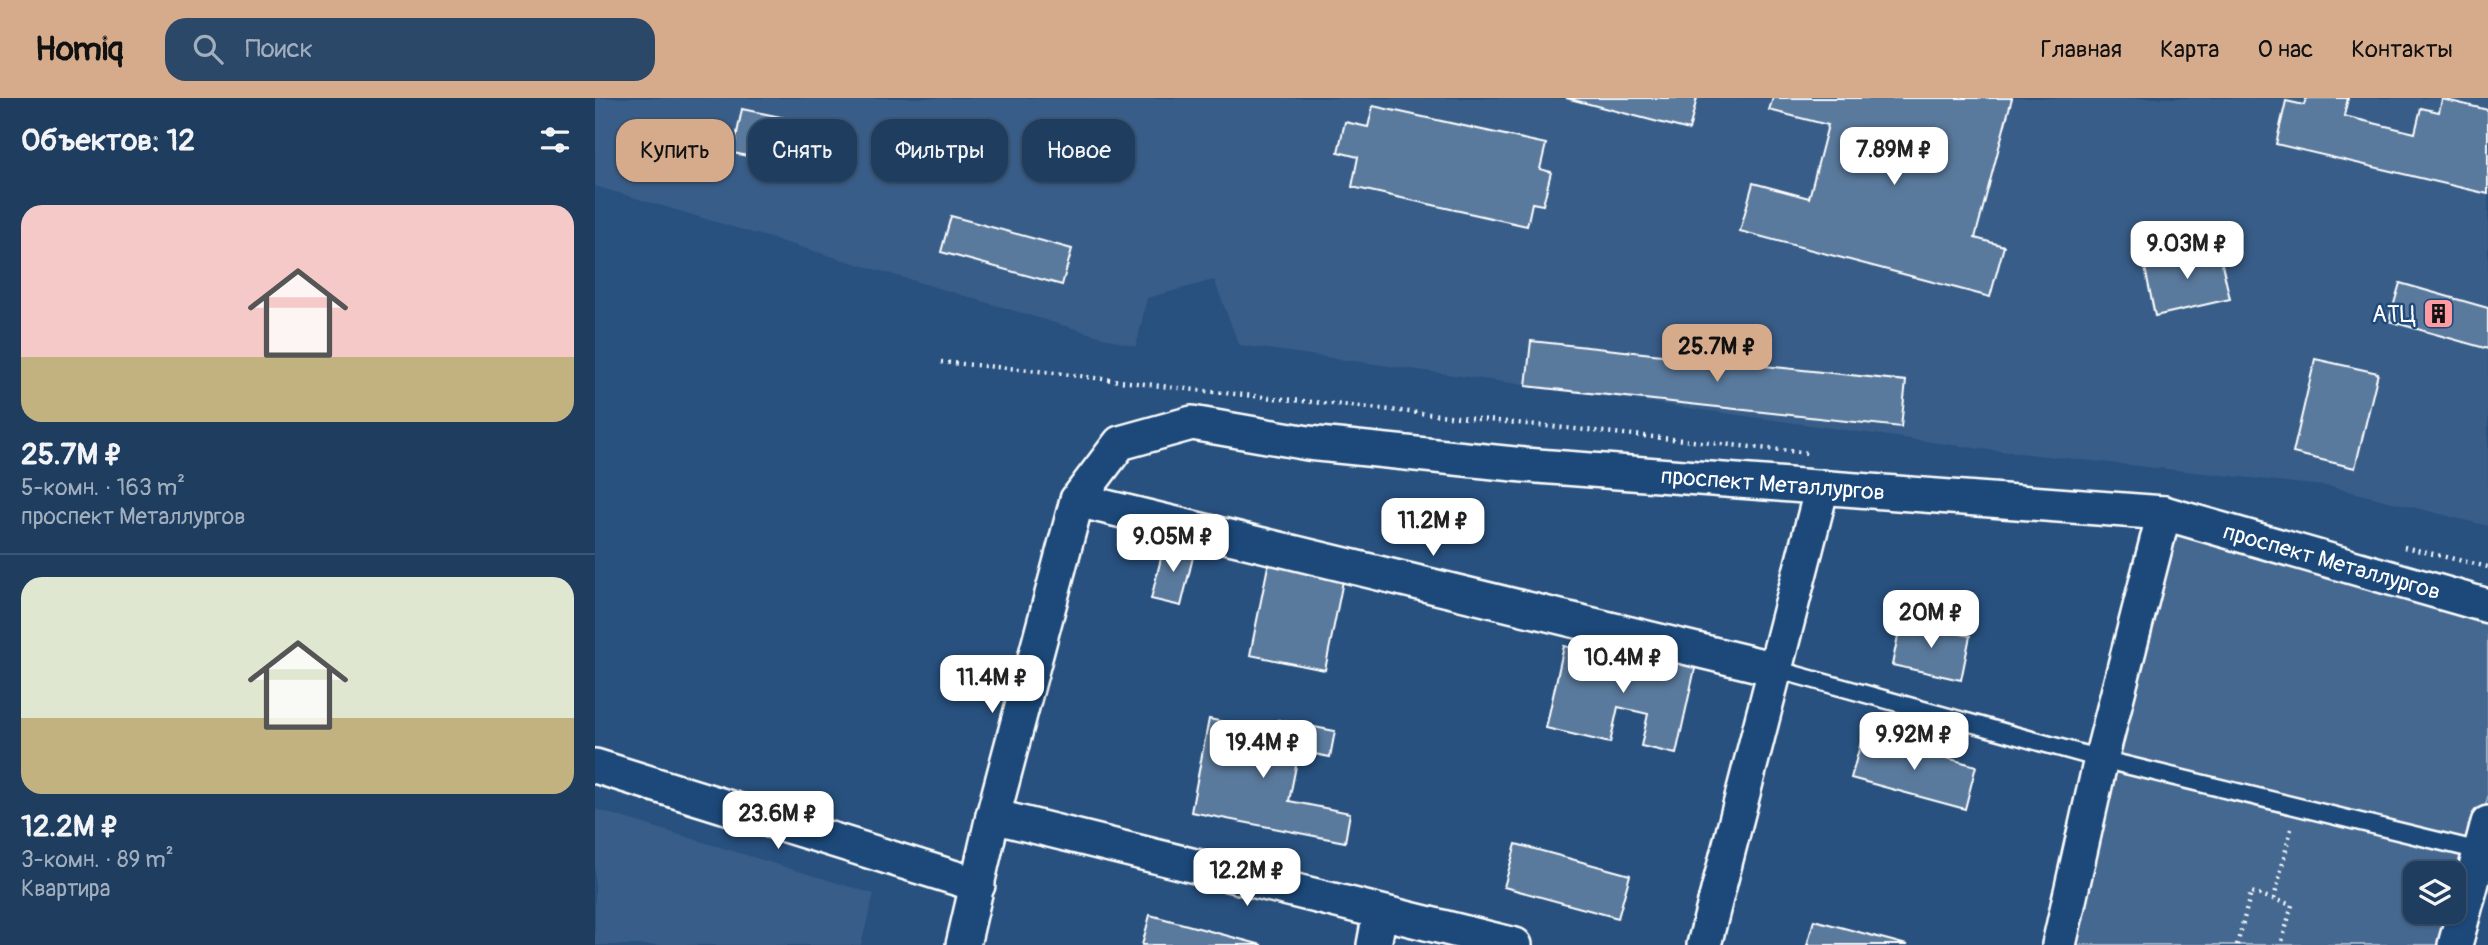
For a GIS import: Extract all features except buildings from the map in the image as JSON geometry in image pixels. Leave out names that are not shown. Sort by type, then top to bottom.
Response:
[{"type":"street","name":"проспект Металлургов","points":[[1077,500],[1120,443],[1192,423],[1308,443],[1524,465],[2164,513],[2488,606]]},
{"type":"street","points":[[1704,945],[1822,487]]},
{"type":"street","points":[[963,945],[993,816],[1077,500],[1775,669]]},
{"type":"street","points":[[2059,945],[2101,758],[2164,513]]},
{"type":"street","points":[[595,766],[978,885]]},
{"type":"street","points":[[993,816],[1515,945]]},
{"type":"street","points":[[2455,945],[2485,843]]},
{"type":"street","points":[[1374,945],[1380,913]]},
{"type":"lane","points":[[1775,669],[2101,758],[2297,807],[2485,843]]},
{"type":"path","points":[[941,362],[1186,389]]},
{"type":"path","points":[[2274,899],[2297,807]]},
{"type":"path","points":[[2237,945],[2251,892],[2292,905],[2281,945]]},
{"type":"shaded area","points":[[595,98],[2488,98],[2488,526],[2332,487],[1981,449],[1239,345],[1214,280],[1147,298],[1136,347],[595,186]]},
{"type":"shaded area","points":[[2160,520],[2488,607],[2488,797],[2466,883],[2466,861],[2403,861],[2403,924],[2455,924],[2450,945],[2064,945]]},
{"type":"shaded area","points":[[595,809],[874,894],[861,945],[595,945]]},
{"type":"place","name":"АТЦ","points":[[2439,314]]}]
